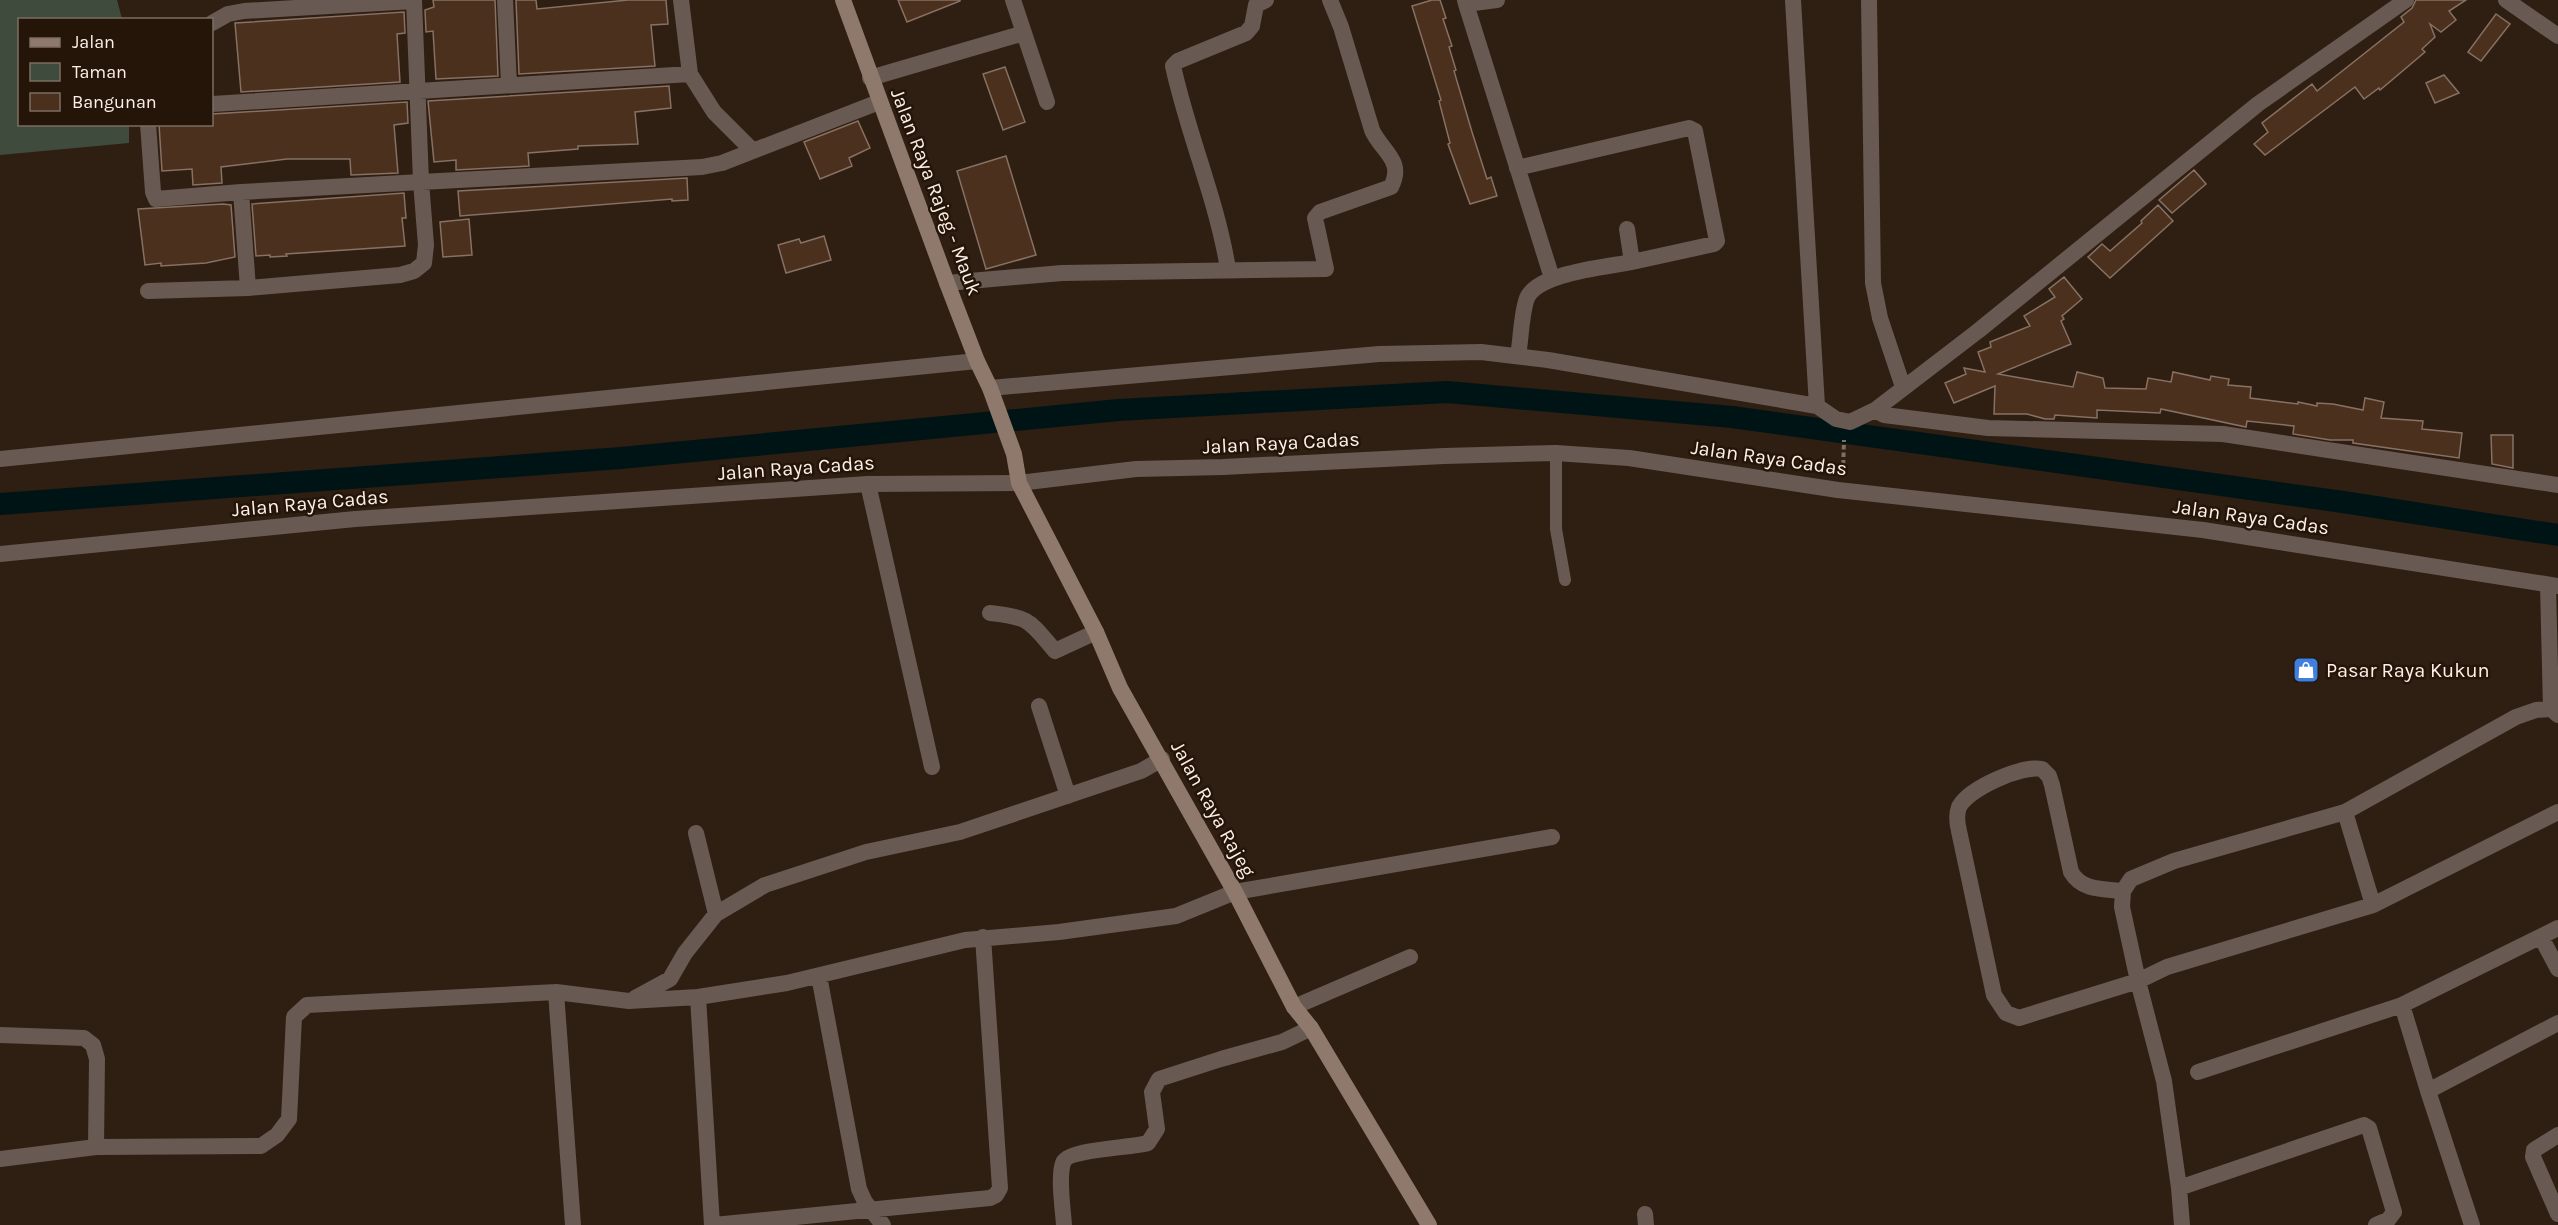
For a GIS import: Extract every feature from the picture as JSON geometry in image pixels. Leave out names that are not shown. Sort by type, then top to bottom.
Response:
[{"type":"main road","name":"Jalan Raya Rajeg - Mauk","points":[[843,0],[947,283],[977,362],[992,393]]},
{"type":"main road","name":"Jalan Raya Rajeg","points":[[992,393],[1014,454],[1019,483],[1096,632],[1120,688],[1235,892],[1294,1007],[1311,1028],[1429,1225]]},
{"type":"street","points":[[505,0],[509,84]]},
{"type":"street","points":[[681,0],[690,74],[714,112],[753,152]]},
{"type":"street","points":[[1012,0],[1047,102]]},
{"type":"street","points":[[1228,269],[1221,226],[1199,159],[1173,66],[1178,61],[1246,33],[1252,26],[1256,5],[1266,0]]},
{"type":"street","points":[[947,283],[1062,273],[1326,269],[1315,218],[1320,212],[1391,187],[1395,179],[1395,166],[1389,152],[1377,142],[1372,130],[1341,27],[1330,0]]},
{"type":"street","points":[[1497,0],[1466,2],[1552,278]]},
{"type":"street","points":[[1792,0],[1817,406]]},
{"type":"street","points":[[1869,0],[1873,283],[1880,318],[1903,387]]},
{"type":"street","points":[[1860,419],[1978,331],[2258,104],[2406,0]]},
{"type":"street","points":[[2506,0],[2558,36]]},
{"type":"street","points":[[148,291],[248,288],[400,275],[414,271],[424,263],[426,245],[416,89],[414,1],[244,11],[228,14],[213,22]]},
{"type":"street","points":[[870,78],[1024,33]]},
{"type":"street","points":[[213,104],[416,89],[690,74]]},
{"type":"street","points":[[148,126],[153,192],[156,199],[241,192],[702,167],[722,163],[753,152],[879,102]]},
{"type":"street","points":[[1517,168],[1689,128],[1695,131],[1717,241],[1632,262],[1552,278],[1535,287],[1526,298],[1518,357]]},
{"type":"street","points":[[241,192],[248,288]]},
{"type":"street","points":[[1627,229],[1632,262]]},
{"type":"street","points":[[992,393],[1379,354],[1481,352],[1817,406],[1846,423],[1884,415],[1988,428],[2223,434],[2558,485]]},
{"type":"street","points":[[0,459],[977,362]]},
{"type":"street","name":"Jalan Raya Cadas","points":[[0,554],[354,519],[868,484],[1019,483],[1136,469],[1556,453],[1629,458],[1838,490],[2203,530],[2553,586]]},
{"type":"street","points":[[868,484],[932,767]]},
{"type":"street","points":[[2182,1225],[2164,1081],[2138,981],[2122,907],[2123,891],[2131,879],[2174,861],[2345,812],[2516,717],[2536,710],[2554,712],[2553,586]]},
{"type":"street","points":[[990,613],[1009,615],[1031,622],[1055,651],[1096,632]]},
{"type":"street","points":[[1039,706],[1068,796]]},
{"type":"street","points":[[629,1001],[670,979],[685,953],[716,914],[765,885],[866,852],[960,832],[1141,771],[1162,759]]},
{"type":"street","points":[[2123,891],[2090,888],[2075,879],[2071,872],[2052,785],[2049,776],[2042,769],[2027,770],[1983,785],[1959,807],[1957,821],[1989,974],[1995,995],[2006,1013],[2013,1017],[2027,1016],[2138,981],[2167,968],[2373,905],[2558,812]]},
{"type":"street","points":[[2345,812],[2373,905]]},
{"type":"street","points":[[696,833],[716,914]]},
{"type":"street","points":[[0,1159],[96,1147],[261,1146],[269,1142],[289,1119],[294,1017],[307,1005],[556,992],[629,1001],[698,997],[787,983],[983,937],[1059,932],[1155,920],[1176,916],[1235,892],[1552,837]]},
{"type":"street","points":[[2198,1072],[2402,1005],[2558,928]]},
{"type":"street","points":[[698,997],[713,1225],[990,1198],[996,1195],[1000,1188],[983,937]]},
{"type":"street","points":[[2541,937],[2558,969]]},
{"type":"street","points":[[1294,1007],[1410,957]]},
{"type":"street","points":[[819,975],[859,1189],[883,1225]]},
{"type":"street","points":[[556,992],[573,1225]]},
{"type":"street","points":[[2402,1005],[2472,1225]]},
{"type":"street","points":[[2428,1091],[2558,1023]]},
{"type":"street","points":[[1064,1225],[1062,1164],[1066,1157],[1076,1153],[1148,1143],[1157,1129],[1152,1092],[1159,1079],[1282,1042],[1311,1028]]},
{"type":"street","points":[[0,1035],[84,1038],[93,1045],[97,1059],[96,1147]]},
{"type":"street","points":[[2179,1188],[2364,1125],[2369,1128],[2394,1212],[2388,1220],[2376,1225]]},
{"type":"street","points":[[2558,1135],[2534,1150],[2533,1157],[2558,1214]]},
{"type":"lane","points":[[1556,453],[1556,529],[1564,580]]},
{"type":"path","points":[[1843,475],[1860,419]]},
{"type":"green space","points":[[0,0],[117,0],[122,18],[18,18],[18,126],[129,126],[129,143],[0,155]]},
{"type":"building","points":[[433,0],[495,0],[498,76],[436,79],[433,31],[426,32],[425,10],[434,7]]},
{"type":"building","points":[[516,0],[536,0],[537,9],[628,0],[666,0],[668,24],[651,25],[655,66],[519,74]]},
{"type":"building","points":[[898,0],[960,0],[960,1],[907,22]]},
{"type":"building","points":[[1440,0],[1446,18],[1443,19],[1452,46],[1449,47],[1456,70],[1454,71],[1487,179],[1491,177],[1497,196],[1470,204],[1448,144],[1450,143],[1439,101],[1441,100],[1412,6]]},
{"type":"building","points":[[2416,0],[2466,0],[2449,11],[2456,20],[2441,32],[2430,24],[2435,37],[2422,49],[2425,52],[2380,90],[2379,88],[2364,99],[2355,87],[2265,155],[2254,144],[2268,132],[2262,123],[2312,84],[2317,91],[2404,22],[2401,17],[2412,8]]},
{"type":"building","points":[[404,12],[405,33],[397,34],[400,82],[241,92],[235,23]]},
{"type":"building","points":[[2496,14],[2510,24],[2481,61],[2468,52]]},
{"type":"building","points":[[1005,67],[1025,122],[1003,130],[983,74]]},
{"type":"building","points":[[2444,75],[2459,93],[2435,103],[2426,83]]},
{"type":"building","points":[[669,86],[671,108],[635,112],[638,144],[578,146],[578,149],[528,153],[529,166],[456,170],[456,160],[434,162],[428,101]]},
{"type":"building","points":[[407,102],[408,123],[394,125],[398,173],[351,175],[350,159],[287,159],[221,167],[222,183],[193,185],[192,169],[162,171],[159,126],[213,126],[213,114]]},
{"type":"building","points":[[858,121],[870,148],[849,158],[852,166],[820,179],[804,142]]},
{"type":"building","points":[[1006,156],[1036,255],[986,269],[957,171]]},
{"type":"building","points":[[2194,170],[2206,184],[2172,213],[2159,200]]},
{"type":"building","points":[[687,178],[688,200],[672,201],[672,199],[460,216],[458,191]]},
{"type":"building","points":[[404,193],[406,218],[402,218],[405,246],[286,254],[287,256],[256,256],[252,204]]},
{"type":"building","points":[[231,205],[235,257],[206,263],[145,265],[138,209]]},
{"type":"building","points":[[2158,205],[2173,221],[2110,278],[2088,257],[2102,244],[2110,251],[2142,223],[2141,221]]},
{"type":"building","points":[[469,219],[472,255],[443,257],[440,222]]},
{"type":"building","points":[[824,236],[831,260],[786,273],[778,245],[799,239],[801,243]]},
{"type":"building","points":[[2064,277],[2082,299],[2062,316],[2064,319],[2061,321],[2071,344],[1998,374],[2073,387],[2077,372],[2103,378],[2105,388],[2146,389],[2148,378],[2171,382],[2173,372],[2210,380],[2211,376],[2229,379],[2228,385],[2251,387],[2250,398],[2317,406],[2317,403],[2333,404],[2363,410],[2365,398],[2384,402],[2381,418],[2423,421],[2422,429],[2462,433],[2459,458],[2353,443],[2353,440],[2330,440],[2293,434],[2294,426],[2247,421],[2246,427],[2161,409],[2160,413],[2097,410],[2097,418],[2055,415],[2054,419],[2045,419],[2027,414],[1994,414],[1995,386],[1954,403],[1945,383],[1966,374],[1964,368],[1985,372],[1978,352],[1991,347],[1990,342],[2030,326],[2024,316],[2055,297],[2049,289]]},
{"type":"building","points":[[2491,435],[2513,435],[2513,468],[2492,464]]},
{"type":"waterway","points":[[0,504],[621,458],[1119,410],[1447,392],[1732,417],[2343,502],[2558,535]]},
{"type":"place","name":"Pasar Raya Kukun","points":[[2306,670]]}]
